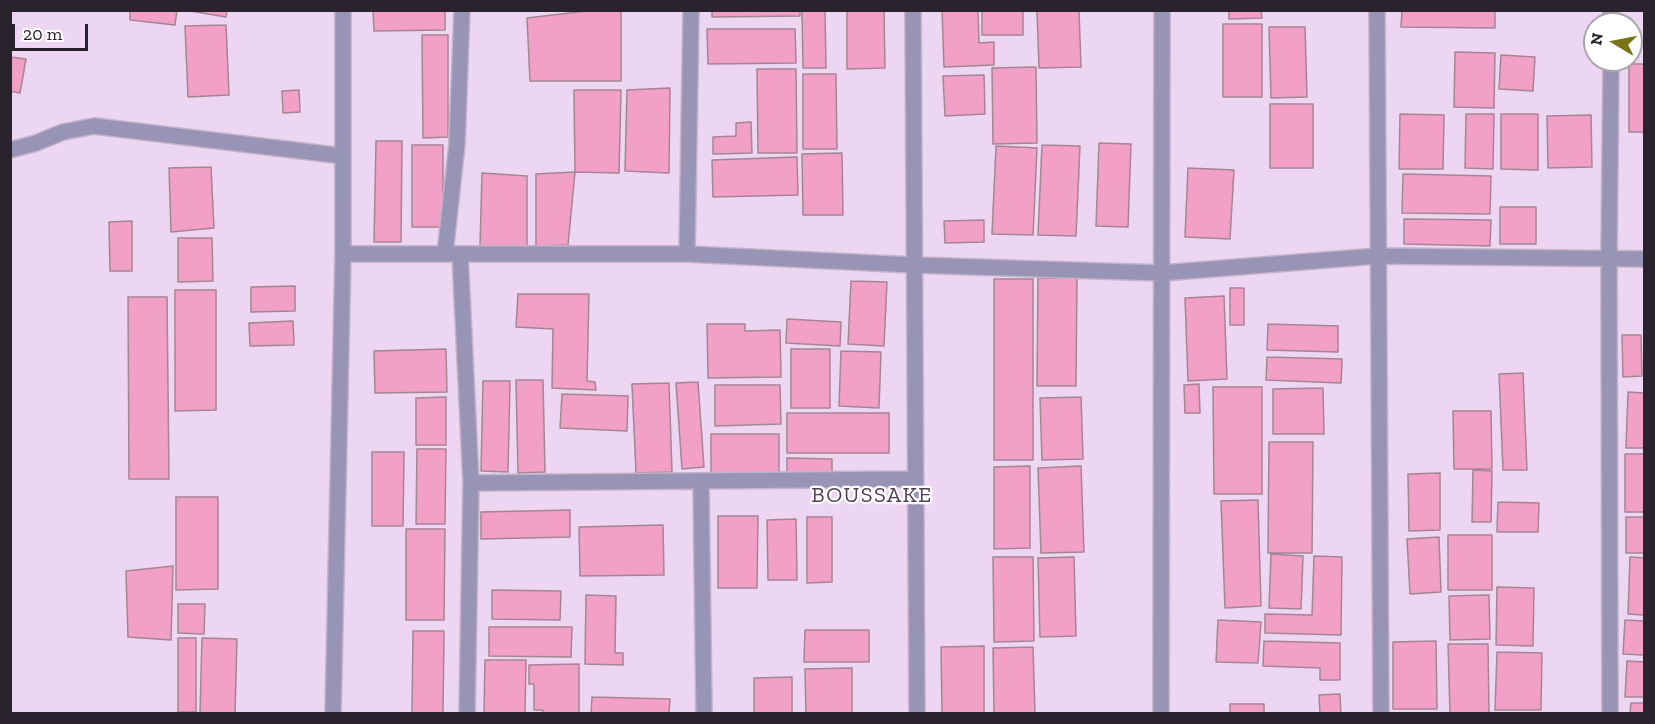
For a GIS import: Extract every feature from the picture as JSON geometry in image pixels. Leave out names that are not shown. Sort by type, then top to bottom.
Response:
[{"type":"street","points":[[333,714],[343,254],[343,10]]},
{"type":"street","points":[[462,10],[453,254],[471,483],[467,714]]},
{"type":"street","points":[[687,254],[690,10]]},
{"type":"street","points":[[913,10],[917,714]]},
{"type":"street","points":[[1161,714],[1162,10]]},
{"type":"street","points":[[1377,10],[1381,714]]},
{"type":"street","points":[[1610,714],[1611,72]]},
{"type":"street","points":[[10,150],[63,132],[94,126],[343,156]]},
{"type":"street","points":[[343,254],[687,254],[914,265],[1162,273],[1377,256],[1644,259]]},
{"type":"street","points":[[471,483],[915,478]]},
{"type":"street","points":[[700,482],[704,714]]},
{"type":"building","points":[[130,10],[177,10],[175,25],[130,20]]},
{"type":"building","points":[[184,10],[227,10],[226,17]]},
{"type":"building","points":[[373,10],[445,10],[445,30],[374,31]]},
{"type":"building","points":[[595,10],[621,10],[621,81],[530,81],[527,18]]},
{"type":"building","points":[[712,10],[800,10],[800,16],[712,17]]},
{"type":"building","points":[[802,10],[825,10],[826,68],[803,68]]},
{"type":"building","points":[[847,10],[884,10],[885,68],[847,69]]},
{"type":"building","points":[[942,10],[978,10],[979,43],[994,42],[994,65],[944,67]]},
{"type":"building","points":[[982,10],[1023,10],[1023,35],[982,35]]},
{"type":"building","points":[[1037,10],[1079,10],[1081,67],[1039,68]]},
{"type":"building","points":[[1229,10],[1261,10],[1262,18],[1229,19]]},
{"type":"building","points":[[1402,10],[1495,10],[1495,28],[1401,27]]},
{"type":"building","points":[[1223,24],[1262,24],[1262,97],[1223,97]]},
{"type":"building","points":[[226,25],[229,95],[188,97],[185,26]]},
{"type":"building","points":[[1269,27],[1305,27],[1307,97],[1271,98]]},
{"type":"building","points":[[707,29],[795,29],[796,63],[708,64]]},
{"type":"building","points":[[422,35],[448,35],[448,137],[423,138]]},
{"type":"building","points":[[1455,52],[1495,53],[1494,108],[1454,107]]},
{"type":"building","points":[[1501,55],[1535,57],[1533,91],[1499,89]]},
{"type":"building","points":[[10,57],[26,59],[20,93],[10,91]]},
{"type":"building","points":[[1644,64],[1644,132],[1629,132],[1629,72],[1643,72]]},
{"type":"building","points":[[1036,67],[1037,143],[993,144],[992,68]]},
{"type":"building","points":[[757,69],[796,69],[797,153],[758,153]]},
{"type":"building","points":[[803,74],[836,74],[837,149],[803,149]]},
{"type":"building","points":[[984,75],[985,114],[945,116],[943,76]]},
{"type":"building","points":[[670,88],[669,173],[625,171],[627,90]]},
{"type":"building","points":[[299,90],[300,112],[283,113],[282,91]]},
{"type":"building","points":[[574,90],[621,90],[619,173],[575,172]]},
{"type":"building","points":[[1270,104],[1313,104],[1313,168],[1270,168]]},
{"type":"building","points":[[1400,114],[1444,115],[1443,169],[1399,169]]},
{"type":"building","points":[[1466,114],[1494,114],[1493,169],[1465,168]]},
{"type":"building","points":[[1501,114],[1538,114],[1538,170],[1501,169]]},
{"type":"building","points":[[1591,115],[1592,167],[1548,168],[1547,116]]},
{"type":"building","points":[[751,122],[752,153],[713,154],[713,137],[736,136],[736,123]]},
{"type":"building","points":[[376,141],[402,141],[401,242],[374,242]]},
{"type":"building","points":[[1099,143],[1131,144],[1128,227],[1096,226]]},
{"type":"building","points":[[412,145],[443,145],[443,227],[412,227]]},
{"type":"building","points":[[1042,145],[1080,146],[1076,236],[1038,235]]},
{"type":"building","points":[[996,146],[1037,148],[1033,235],[992,234]]},
{"type":"building","points":[[842,153],[843,215],[803,215],[802,154]]},
{"type":"building","points":[[797,157],[798,195],[713,197],[712,160]]},
{"type":"building","points":[[211,167],[214,228],[171,232],[169,168]]},
{"type":"building","points":[[1188,168],[1234,170],[1230,239],[1185,237]]},
{"type":"building","points":[[575,172],[568,245],[536,246],[536,174]]},
{"type":"building","points":[[482,173],[527,176],[527,246],[480,246]]},
{"type":"building","points":[[1403,174],[1491,176],[1490,214],[1402,213]]},
{"type":"building","points":[[1500,207],[1536,207],[1536,244],[1500,244]]},
{"type":"building","points":[[1404,219],[1491,220],[1490,246],[1404,244]]},
{"type":"building","points":[[984,220],[984,242],[945,243],[944,221]]},
{"type":"building","points":[[132,221],[132,271],[110,271],[109,222]]},
{"type":"building","points":[[178,238],[212,238],[213,281],[178,282]]},
{"type":"building","points":[[1038,278],[1077,278],[1076,386],[1037,386]]},
{"type":"building","points":[[994,279],[1033,279],[1033,460],[994,460]]},
{"type":"building","points":[[851,281],[887,282],[884,346],[848,344]]},
{"type":"building","points":[[295,286],[295,311],[251,312],[251,287]]},
{"type":"building","points":[[1230,288],[1244,288],[1244,325],[1230,325]]},
{"type":"building","points":[[175,290],[216,290],[216,410],[175,411]]},
{"type":"building","points":[[518,294],[589,294],[587,381],[595,382],[596,390],[552,388],[553,329],[516,327]]},
{"type":"building","points":[[1224,296],[1227,379],[1188,381],[1185,298]]},
{"type":"building","points":[[128,297],[167,297],[169,479],[129,479]]},
{"type":"building","points":[[787,319],[841,322],[840,346],[786,343]]},
{"type":"building","points":[[293,321],[294,345],[250,346],[249,323]]},
{"type":"building","points":[[707,324],[745,324],[745,331],[780,330],[781,377],[708,378]]},
{"type":"building","points":[[1268,324],[1338,326],[1338,352],[1267,350]]},
{"type":"building","points":[[1622,335],[1641,335],[1642,376],[1623,377]]},
{"type":"building","points":[[446,349],[447,392],[375,393],[374,351]]},
{"type":"building","points":[[791,349],[830,349],[830,408],[791,408]]},
{"type":"building","points":[[841,351],[881,352],[879,408],[839,406]]},
{"type":"building","points":[[1267,357],[1342,359],[1341,383],[1266,380]]},
{"type":"building","points":[[1523,373],[1527,470],[1503,470],[1499,374]]},
{"type":"building","points":[[516,380],[543,380],[545,472],[518,473]]},
{"type":"building","points":[[483,381],[510,381],[508,472],[481,471]]},
{"type":"building","points":[[698,382],[704,467],[682,469],[676,383]]},
{"type":"building","points":[[669,383],[672,472],[636,473],[632,384]]},
{"type":"building","points":[[1199,384],[1200,413],[1185,413],[1184,385]]},
{"type":"building","points":[[715,385],[780,385],[781,424],[715,426]]},
{"type":"building","points":[[1213,387],[1262,387],[1262,494],[1214,494]]},
{"type":"building","points":[[1323,388],[1324,434],[1273,434],[1273,389]]},
{"type":"building","points":[[1628,392],[1644,393],[1644,448],[1626,448]]},
{"type":"building","points":[[562,394],[628,396],[627,431],[560,428]]},
{"type":"building","points":[[446,397],[446,445],[416,445],[416,398]]},
{"type":"building","points":[[1081,397],[1083,459],[1042,460],[1040,398]]},
{"type":"building","points":[[1453,411],[1491,411],[1492,469],[1454,469]]},
{"type":"building","points":[[787,413],[889,413],[889,453],[787,453]]},
{"type":"building","points":[[711,434],[779,434],[779,473],[711,473]]},
{"type":"building","points":[[1269,442],[1313,442],[1312,553],[1268,553]]},
{"type":"building","points":[[417,449],[446,449],[445,524],[416,524]]},
{"type":"building","points":[[372,452],[404,452],[403,526],[372,526]]},
{"type":"building","points":[[1625,454],[1644,454],[1644,512],[1625,512]]},
{"type":"building","points":[[787,458],[832,459],[832,477],[787,477]]},
{"type":"building","points":[[1030,466],[1030,548],[994,549],[994,467]]},
{"type":"building","points":[[1081,466],[1084,552],[1041,553],[1038,468]]},
{"type":"building","points":[[1473,470],[1492,471],[1491,522],[1472,522]]},
{"type":"building","points":[[1440,473],[1440,530],[1409,531],[1408,474]]},
{"type":"building","points":[[176,497],[218,497],[218,589],[176,590]]},
{"type":"building","points":[[1258,500],[1261,606],[1225,608],[1221,501]]},
{"type":"building","points":[[1498,502],[1539,503],[1538,532],[1497,532]]},
{"type":"building","points":[[570,510],[570,537],[481,539],[481,512]]},
{"type":"building","points":[[718,516],[758,516],[757,588],[718,588]]},
{"type":"building","points":[[807,517],[832,517],[832,582],[807,583]]},
{"type":"building","points":[[1626,517],[1644,517],[1644,553],[1626,553]]},
{"type":"building","points":[[796,519],[797,580],[768,580],[767,520]]},
{"type":"building","points":[[663,525],[664,575],[580,576],[579,527]]},
{"type":"building","points":[[406,529],[445,529],[444,620],[406,620]]},
{"type":"building","points":[[1448,535],[1492,535],[1492,590],[1448,590]]},
{"type":"building","points":[[1439,537],[1441,592],[1410,594],[1407,539]]},
{"type":"building","points":[[1271,554],[1303,556],[1301,609],[1269,608]]},
{"type":"building","points":[[1314,556],[1342,557],[1341,635],[1265,633],[1265,614],[1312,615]]},
{"type":"building","points":[[993,557],[1033,557],[1034,641],[994,642]]},
{"type":"building","points":[[1074,557],[1076,636],[1040,637],[1038,558]]},
{"type":"building","points":[[1630,557],[1644,558],[1644,615],[1628,614]]},
{"type":"building","points":[[173,566],[171,640],[128,637],[126,571]]},
{"type":"building","points":[[1497,587],[1534,588],[1533,646],[1496,645]]},
{"type":"building","points":[[492,590],[561,591],[560,620],[492,619]]},
{"type":"building","points":[[586,595],[616,596],[615,653],[623,653],[623,665],[585,664]]},
{"type":"building","points":[[1489,595],[1490,639],[1450,640],[1449,596]]},
{"type":"building","points":[[178,604],[205,604],[204,634],[178,633]]},
{"type":"building","points":[[1218,620],[1261,622],[1258,663],[1216,662]]},
{"type":"building","points":[[1625,620],[1644,621],[1644,655],[1623,654]]},
{"type":"building","points":[[489,627],[572,627],[571,657],[489,656]]},
{"type":"building","points":[[805,630],[869,630],[869,662],[804,662]]},
{"type":"building","points":[[413,631],[444,631],[443,714],[412,714]]},
{"type":"building","points":[[178,638],[196,638],[196,712],[178,712]]},
{"type":"building","points":[[202,638],[237,639],[235,714],[200,713]]},
{"type":"building","points":[[1264,641],[1340,643],[1340,680],[1320,680],[1320,668],[1263,666]]},
{"type":"building","points":[[1436,641],[1437,709],[1393,709],[1393,642]]},
{"type":"building","points":[[1448,644],[1488,644],[1489,714],[1450,714]]},
{"type":"building","points":[[984,646],[984,714],[942,714],[941,647]]},
{"type":"building","points":[[1033,647],[1035,714],[994,714],[993,648]]},
{"type":"building","points":[[1497,652],[1542,653],[1541,710],[1495,710]]},
{"type":"building","points":[[485,660],[526,660],[525,714],[484,714]]},
{"type":"building","points":[[1627,661],[1644,662],[1644,697],[1625,697]]},
{"type":"building","points":[[579,664],[579,714],[543,714],[543,710],[534,710],[534,684],[529,684],[529,665]]},
{"type":"building","points":[[852,668],[852,714],[806,714],[805,669]]},
{"type":"building","points":[[792,677],[792,714],[754,714],[754,678]]},
{"type":"building","points":[[1340,694],[1341,714],[1320,714],[1319,695]]},
{"type":"building","points":[[592,697],[670,699],[669,714],[591,714]]},
{"type":"building","points":[[1631,703],[1644,703],[1644,714],[1630,714]]},
{"type":"building","points":[[1230,704],[1264,704],[1264,714],[1230,714]]},
{"type":"district","name":"BOUSSAKE","points":[[872,496]]}]
